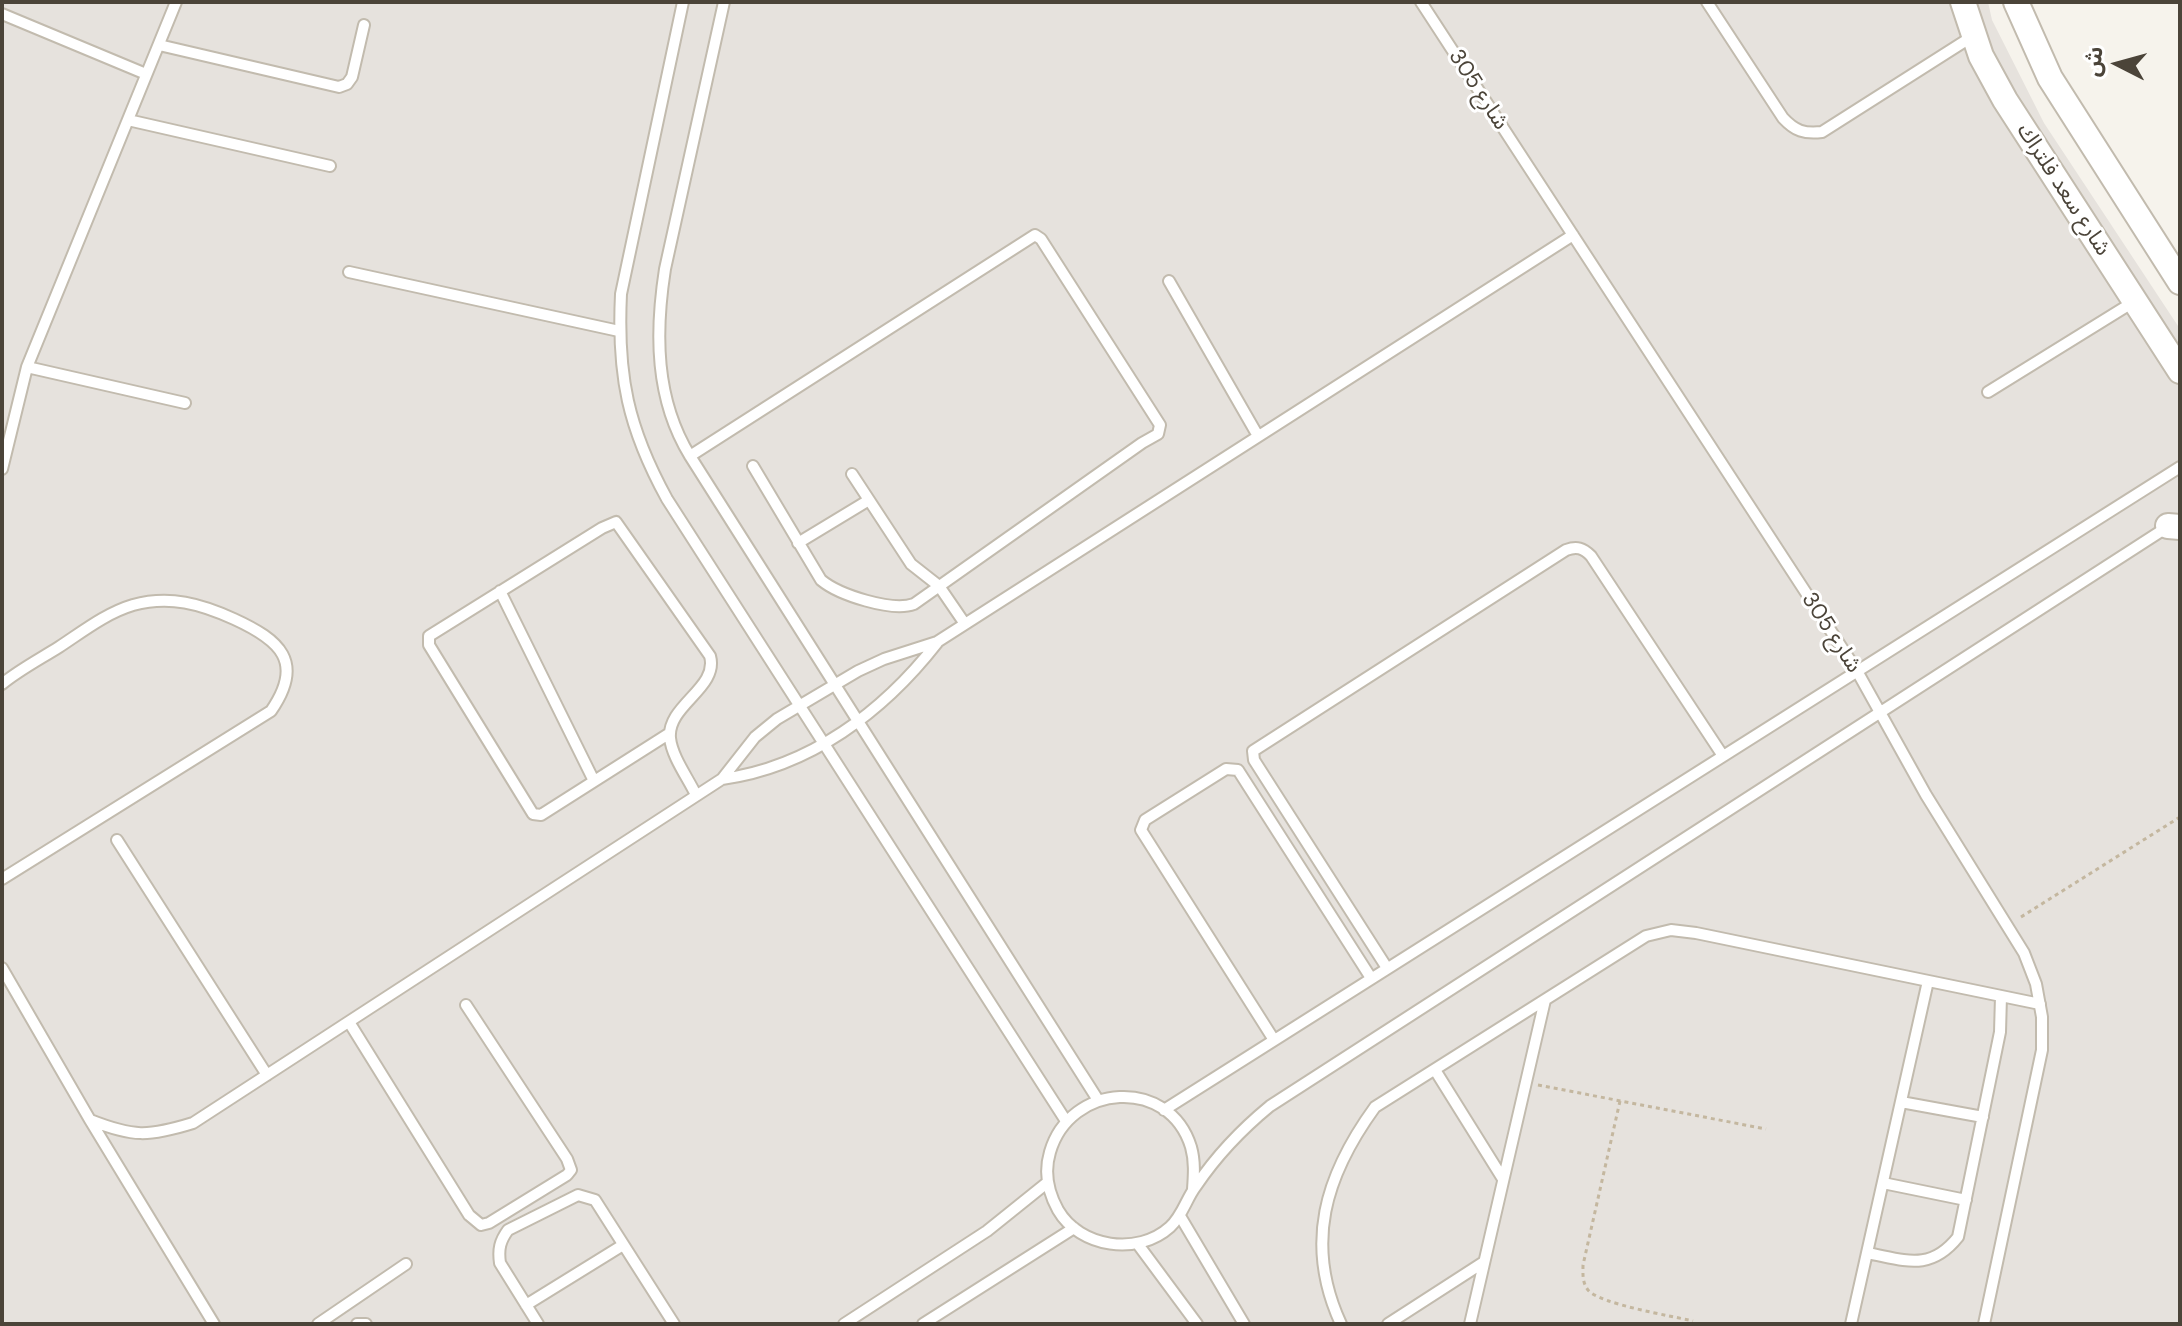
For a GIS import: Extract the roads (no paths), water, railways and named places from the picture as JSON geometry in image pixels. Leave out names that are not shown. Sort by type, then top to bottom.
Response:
[{"type":"street","name":"شارع سعد فلتراك","points":[[1963,2],[1973,36],[2005,100],[2180,371]]},
{"type":"street","points":[[2016,2],[2050,78],[2180,282]]},
{"type":"lane","points":[[2,469],[27,367],[176,2]]},
{"type":"lane","points":[[683,2],[621,294],[619,331],[622,380],[632,422],[647,462],[667,499],[1066,1121]]},
{"type":"lane","points":[[724,2],[665,269],[658,314],[659,359],[667,403],[690,456],[1098,1100]]},
{"type":"lane","name":"شارع 305","points":[[1421,2],[1857,671],[1926,795],[2024,953],[2040,1004],[2042,1050],[1984,1324]]},
{"type":"lane","points":[[1707,2],[1783,118],[1793,129],[1807,133],[1822,132],[1973,36]]},
{"type":"lane","points":[[2,14],[146,74]]},
{"type":"lane","points":[[159,45],[339,87],[347,84],[352,77],[364,25]]},
{"type":"lane","points":[[128,120],[330,166]]},
{"type":"lane","points":[[722,779],[755,737],[777,719],[833,684],[884,659],[937,642],[1573,235]]},
{"type":"lane","points":[[690,456],[1029,237],[1038,236],[1160,425],[1158,434],[904,608],[887,606],[827,585],[815,571],[753,466]]},
{"type":"lane","points":[[349,272],[619,331]]},
{"type":"lane","points":[[1169,281],[1258,436]]},
{"type":"lane","points":[[1988,392],[2135,301]]},
{"type":"lane","points":[[27,367],[185,403]]},
{"type":"lane","points":[[1164,1110],[2180,467]]},
{"type":"lane","points":[[852,474],[911,564],[939,586],[965,624]]},
{"type":"lane","points":[[798,543],[869,500]]},
{"type":"lane","points":[[670,733],[541,815],[533,814],[428,640],[433,632],[616,522],[710,656],[712,663],[707,677],[676,715],[670,733],[674,750],[696,795]]},
{"type":"lane","points":[[1193,1189],[1195,1167],[1191,1145],[1180,1125],[1149,1101],[1132,1097],[1115,1096],[1086,1105],[1066,1121],[1054,1139],[1048,1160],[1052,1199],[1061,1215],[1093,1240],[1115,1245],[1137,1243],[1168,1228],[1180,1216],[1193,1189],[1228,1144],[1270,1106],[2176,524]]},
{"type":"lane","points":[[1387,968],[1254,760],[1253,751],[1566,550],[1575,547],[1585,549],[1723,756]]},
{"type":"lane","points":[[500,591],[594,781]]},
{"type":"lane","points":[[2,684],[108,616],[157,600],[183,601],[208,607],[266,634],[281,650],[287,671],[284,693],[271,711],[3,876]]},
{"type":"lane","points":[[90,1120],[123,1133],[159,1134],[193,1123],[722,779],[774,768],[858,722],[901,685],[937,642]]},
{"type":"lane","points":[[1274,1040],[1141,830],[1145,820],[1226,769],[1238,770],[1371,978]]},
{"type":"lane","points":[[117,840],[267,1075]]},
{"type":"lane","points":[[1341,1324],[1329,1297],[1322,1266],[1322,1234],[1338,1168],[1353,1138],[1375,1107],[1646,936],[1671,930],[1696,933],[2040,1004]]},
{"type":"lane","points":[[2,968],[214,1324]]},
{"type":"lane","points":[[1851,1324],[1928,981]]},
{"type":"lane","points":[[1867,1253],[1912,1262],[1930,1260],[1946,1252],[1958,1237],[2000,1032],[2001,996]]},
{"type":"lane","points":[[1470,1324],[1545,1000]]},
{"type":"lane","points":[[349,1022],[469,1215],[481,1225],[489,1223],[571,1170],[567,1159],[466,1005]]},
{"type":"lane","points":[[1435,1070],[1503,1179]]},
{"type":"lane","points":[[1901,1102],[1983,1117]]},
{"type":"lane","points":[[844,1324],[987,1231],[1048,1182]]},
{"type":"lane","points":[[1883,1183],[1966,1200]]},
{"type":"lane","points":[[538,1324],[500,1263],[498,1251],[501,1240],[508,1230],[571,1196],[584,1195],[595,1200],[674,1324]]},
{"type":"lane","points":[[1180,1216],[1244,1324]]},
{"type":"lane","points":[[923,1324],[1074,1228]]},
{"type":"lane","points":[[1137,1243],[1197,1324]]},
{"type":"lane","points":[[526,1305],[623,1245]]},
{"type":"lane","points":[[1388,1324],[1484,1262]]},
{"type":"lane","points":[[318,1324],[406,1264]]},
{"type":"lane","points":[[357,1324],[366,1324]]}]
